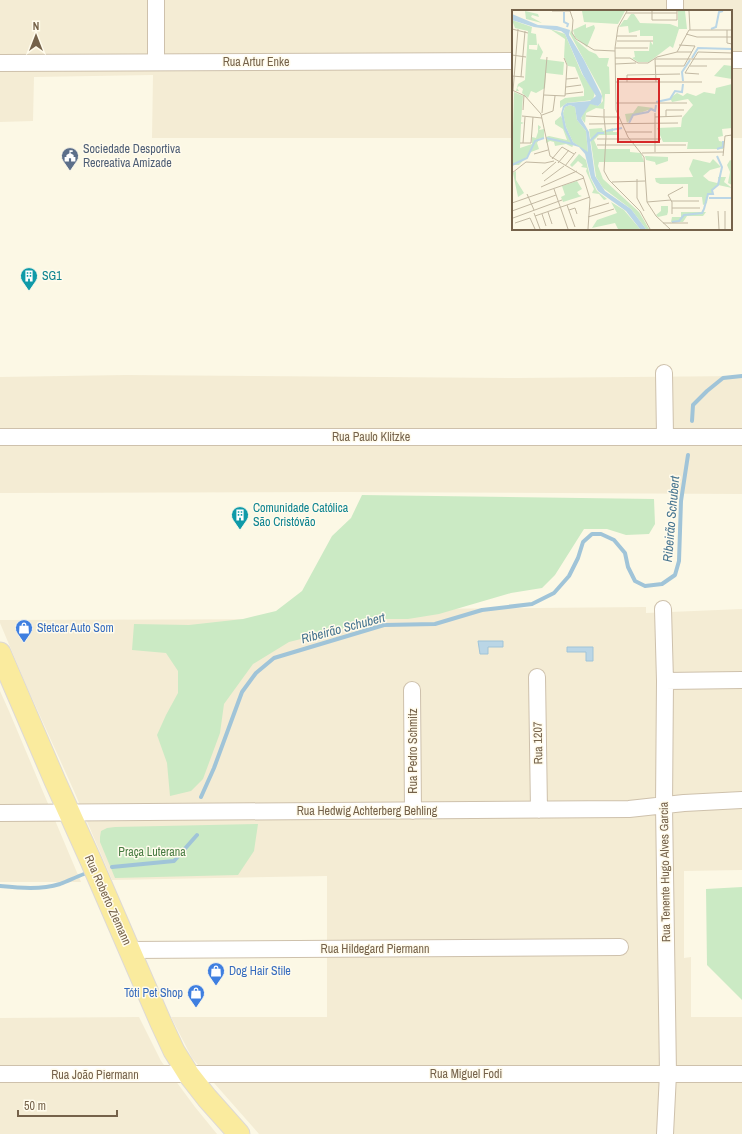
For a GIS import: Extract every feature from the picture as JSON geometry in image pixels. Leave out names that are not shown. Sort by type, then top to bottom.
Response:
[{"type":"main road","name":"Rua Roberto Ziemann","points":[[0,653],[6,680],[69,813],[174,1051],[189,1075],[207,1098],[239,1134]]},
{"type":"street","points":[[156,0],[156,62]]},
{"type":"street","name":"Rua Artur Enke","points":[[0,63],[512,61]]},
{"type":"street","points":[[664,373],[665,436]]},
{"type":"street","name":"Rua Paulo Klitzke","points":[[0,437],[742,437]]},
{"type":"street","name":"Rua Tenente Hugo Alves Garcia","points":[[663,609],[665,681],[664,806],[668,1074],[664,1134]]},
{"type":"street","name":"Rua 1207","points":[[538,677],[539,810]]},
{"type":"street","points":[[665,681],[742,680]]},
{"type":"street","name":"Rua Pedro Schmitz","points":[[412,690],[413,811]]},
{"type":"street","name":"Rua Hedwig Achterberg Behling","points":[[0,813],[629,809],[695,802],[742,800]]},
{"type":"street","name":"Rua Hildegard Piermann","points":[[130,950],[620,947]]},
{"type":"street","name":"Rua João Piermann","points":[[0,1074],[189,1075]]},
{"type":"street","name":"Rua Miguel Fodi","points":[[189,1075],[742,1074]]},
{"type":"shaded area","points":[[0,0],[742,0],[742,138],[732,138],[732,10],[512,10],[512,138],[152,138],[153,75],[34,77],[33,121],[0,122]]},
{"type":"shaded area","points":[[126,375],[517,378],[742,376],[742,494],[346,492],[0,493],[0,377]]},
{"type":"shaded area","points":[[646,607],[646,613],[742,609],[742,870],[684,871],[684,958],[691,957],[691,1017],[742,1017],[742,1134],[259,1134],[192,1058],[171,1017],[327,1017],[327,876],[112,880],[27,687],[0,620],[369,619],[407,609]]},
{"type":"shaded area","points":[[0,691],[9,711],[81,882],[0,882]]},
{"type":"shaded area","points":[[139,1017],[161,1061],[217,1134],[0,1134],[0,1018]]},
{"type":"green space","points":[[362,495],[654,499],[655,524],[649,534],[626,535],[607,529],[584,529],[555,575],[542,588],[511,593],[439,614],[408,619],[381,619],[289,642],[253,664],[224,704],[220,733],[203,779],[191,791],[170,796],[167,763],[157,735],[178,693],[178,671],[166,653],[132,650],[134,624],[189,625],[243,619],[276,611],[302,591],[332,536],[351,518]]},
{"type":"green space","name":"Praça Luterana","points":[[258,824],[254,851],[238,875],[115,878],[100,842],[101,831],[107,828],[115,827]]},
{"type":"green space","points":[[742,887],[742,1000],[707,965],[706,889]]},
{"type":"water","points":[[478,641],[503,641],[503,647],[488,647],[488,654],[480,654]]},
{"type":"water","points":[[567,647],[593,647],[593,661],[586,661],[586,652],[567,652]]},
{"type":"waterway","name":"Ribeirão Schubert","points":[[692,421],[693,405],[707,391],[723,378],[742,376]]},
{"type":"waterway","name":"Ribeirão Schubert","points":[[201,797],[214,768],[242,692],[256,673],[274,658],[384,625],[435,624],[482,610],[532,604],[554,593],[569,576],[578,558],[583,542],[592,534],[601,534],[614,540],[625,553],[628,567],[635,581],[645,586],[662,584],[675,575],[679,561],[681,501],[688,455]]},
{"type":"waterway","name":"Ribeirão Schubert","points":[[112,867],[174,861],[197,835]]},
{"type":"waterway","name":"Ribeirão Schubert","points":[[0,886],[23,888],[53,886],[84,874]]},
{"type":"place","name":"Sociedade Desportiva Recreativa Amizade","points":[[70,171]]},
{"type":"place","name":"SG1","points":[[29,291]]},
{"type":"place","name":"Comunidade Católica São Cristóvão","points":[[240,530]]},
{"type":"place","name":"Stetcar Auto Som","points":[[24,643]]},
{"type":"place","name":"Dog Hair Stile","points":[[216,986]]},
{"type":"place","name":"Tóti Pet Shop","points":[[196,1008]]}]
